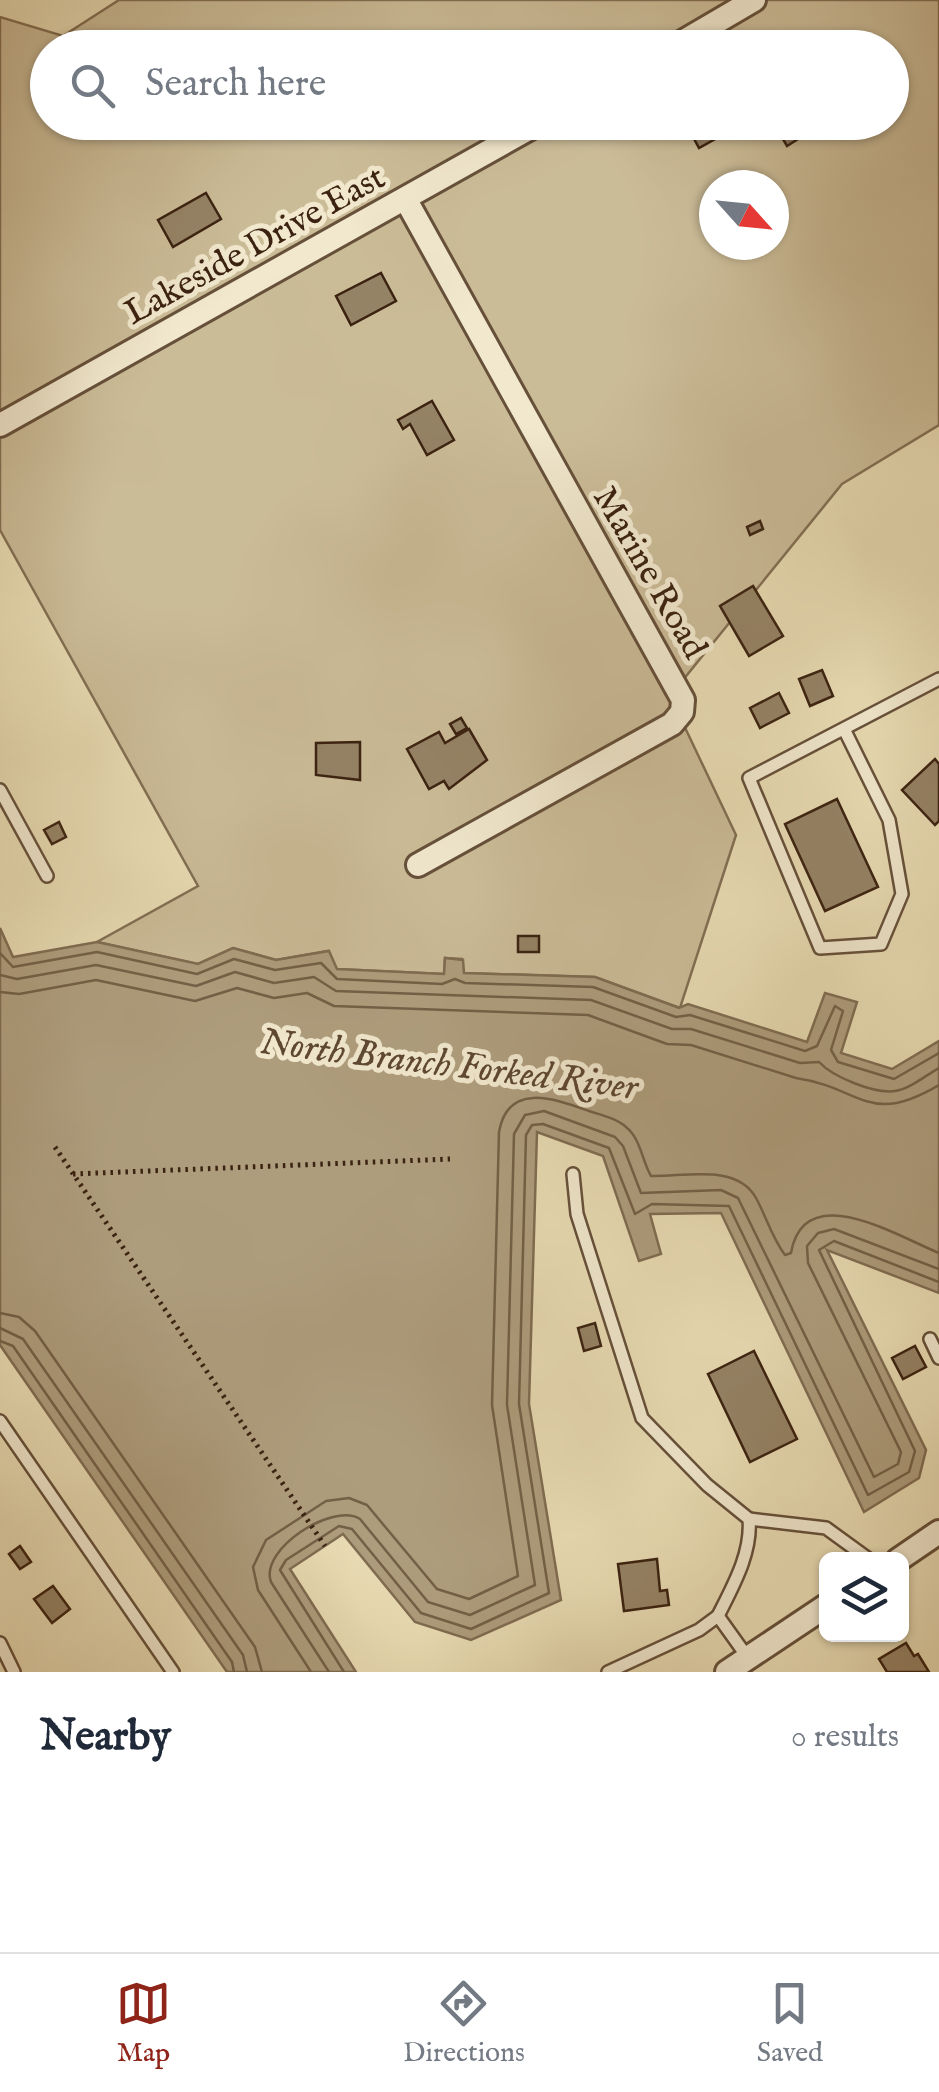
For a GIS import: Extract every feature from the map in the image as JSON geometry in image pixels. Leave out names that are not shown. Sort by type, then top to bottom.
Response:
[{"type":"street","points":[[703,30],[754,0]]},
{"type":"street","name":"Lakeside Drive East","points":[[0,425],[510,140]]},
{"type":"street","name":"Marine Road","points":[[406,200],[683,700],[682,712],[672,724],[418,864]]},
{"type":"street","points":[[909,1552],[939,1532]]},
{"type":"street","points":[[726,1672],[819,1611]]},
{"type":"lane","points":[[844,729],[889,820],[902,894],[881,944],[820,948],[749,778],[844,729],[939,680]]},
{"type":"lane","points":[[0,790],[48,876]]},
{"type":"lane","points":[[573,1174],[577,1214],[642,1418],[707,1485],[749,1518],[826,1528],[859,1552]]},
{"type":"lane","points":[[930,1340],[939,1358]]},
{"type":"lane","points":[[0,1422],[172,1672]]},
{"type":"lane","points":[[608,1672],[628,1668],[718,1616],[739,1574],[751,1536],[749,1518]]},
{"type":"lane","points":[[718,1616],[748,1658]]},
{"type":"lane","points":[[0,1643],[14,1672]]},
{"type":"path","points":[[55,1147],[324,1546]]},
{"type":"path","points":[[72,1174],[450,1159]]},
{"type":"shaded area","points":[[119,0],[939,0],[939,425],[842,484],[670,696],[736,835],[680,1008],[595,977],[463,973],[462,959],[445,958],[444,974],[336,969],[328,951],[276,960],[233,948],[198,964],[97,942],[198,886],[0,530],[0,17],[43,30],[30,30],[30,140],[909,140],[909,30],[72,30]]},
{"type":"water","name":"North Branch Forked River","points":[[0,928],[13,957],[97,942],[198,964],[233,948],[276,960],[329,951],[337,969],[444,974],[445,958],[463,960],[464,973],[595,977],[679,1008],[688,1004],[807,1042],[825,993],[857,1002],[841,1053],[892,1069],[939,1041],[939,1293],[827,1250],[926,1450],[919,1478],[864,1512],[721,1213],[650,1214],[661,1254],[639,1261],[603,1156],[537,1132],[529,1404],[561,1600],[471,1640],[415,1622],[343,1534],[290,1569],[356,1672],[227,1672],[0,1345]]},
{"type":"building","points":[[695,140],[713,140],[699,148]]},
{"type":"building","points":[[206,193],[221,219],[173,247],[158,220]]},
{"type":"building","points":[[381,273],[396,301],[351,325],[336,296]]},
{"type":"building","points":[[432,401],[454,440],[427,455],[410,424],[403,429],[398,420]]},
{"type":"building","points":[[760,521],[763,529],[750,535],[747,527]]},
{"type":"building","points":[[753,586],[783,636],[749,656],[720,606]]},
{"type":"building","points":[[822,670],[833,696],[810,706],[799,679]]},
{"type":"building","points":[[779,693],[789,713],[760,728],[750,708]]},
{"type":"building","points":[[461,718],[467,728],[456,734],[450,724]]},
{"type":"building","points":[[469,729],[487,760],[449,789],[444,781],[429,789],[407,749],[439,732],[445,743]]},
{"type":"building","points":[[360,742],[360,780],[316,775],[316,743]]},
{"type":"building","points":[[935,759],[939,764],[939,821],[935,825],[902,790]]},
{"type":"building","points":[[837,799],[878,887],[825,911],[785,824]]},
{"type":"building","points":[[59,822],[66,837],[52,844],[44,830]]},
{"type":"building","points":[[518,936],[539,936],[539,952],[518,952]]},
{"type":"building","points":[[595,1323],[601,1346],[584,1351],[578,1328]]},
{"type":"building","points":[[915,1346],[926,1367],[903,1379],[892,1358]]},
{"type":"building","points":[[754,1351],[797,1439],[750,1462],[708,1374]]},
{"type":"building","points":[[20,1546],[31,1562],[20,1569],[9,1554]]},
{"type":"building","points":[[657,1559],[660,1591],[667,1590],[669,1605],[624,1611],[618,1564]]},
{"type":"building","points":[[53,1586],[70,1609],[52,1623],[34,1599]]},
{"type":"building","points":[[906,1643],[929,1672],[887,1672],[879,1659]]}]
